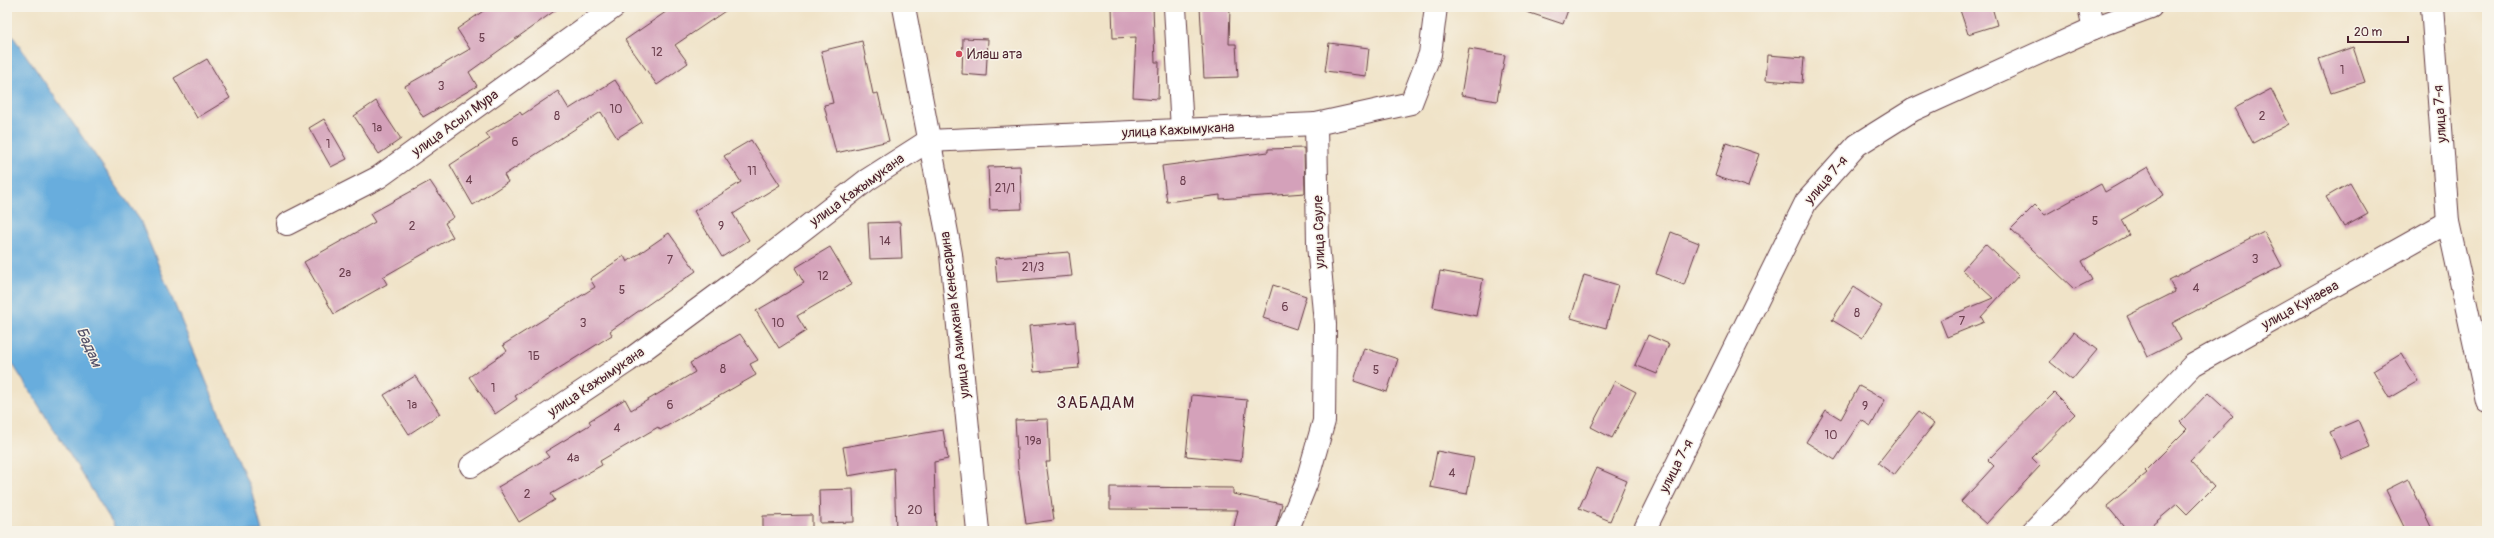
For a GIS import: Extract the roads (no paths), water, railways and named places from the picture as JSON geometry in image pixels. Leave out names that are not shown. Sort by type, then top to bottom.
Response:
[{"type":"street","name":"улица Асыл Мура","points":[[287,224],[379,177],[614,7]]},
{"type":"street","name":"улица Азимхана Кенесарина","points":[[904,7],[928,141],[951,254],[978,531]]},
{"type":"street","points":[[1175,7],[1182,130]]},
{"type":"street","points":[[1316,124],[1411,103],[1430,54],[1436,7]]},
{"type":"street","points":[[2089,7],[2094,28]]},
{"type":"street","name":"улица 7-я","points":[[1644,531],[1806,202],[1857,145],[1913,110],[2094,28],[2151,7]]},
{"type":"street","name":"улица 7-я","points":[[2432,7],[2448,222]]},
{"type":"street","name":"улица Кажымукана","points":[[471,466],[628,361],[746,274],[867,180],[928,141],[1316,124]]},
{"type":"street","name":"улица Сауле","points":[[1287,531],[1306,484],[1324,421],[1326,324],[1318,244],[1316,124]]},
{"type":"street","points":[[2448,222],[2487,401]]},
{"type":"street","name":"улица Кунаева","points":[[2033,531],[2193,365],[2448,222]]},
{"type":"water","name":"Бадам","points":[[7,28],[140,220],[252,493],[262,531],[114,531],[114,525],[7,355]]},
{"type":"place","name":"Илаш ата","points":[[959,54]]},
{"type":"district","name":"ЗАБАДАМ","points":[[1096,403]]}]
